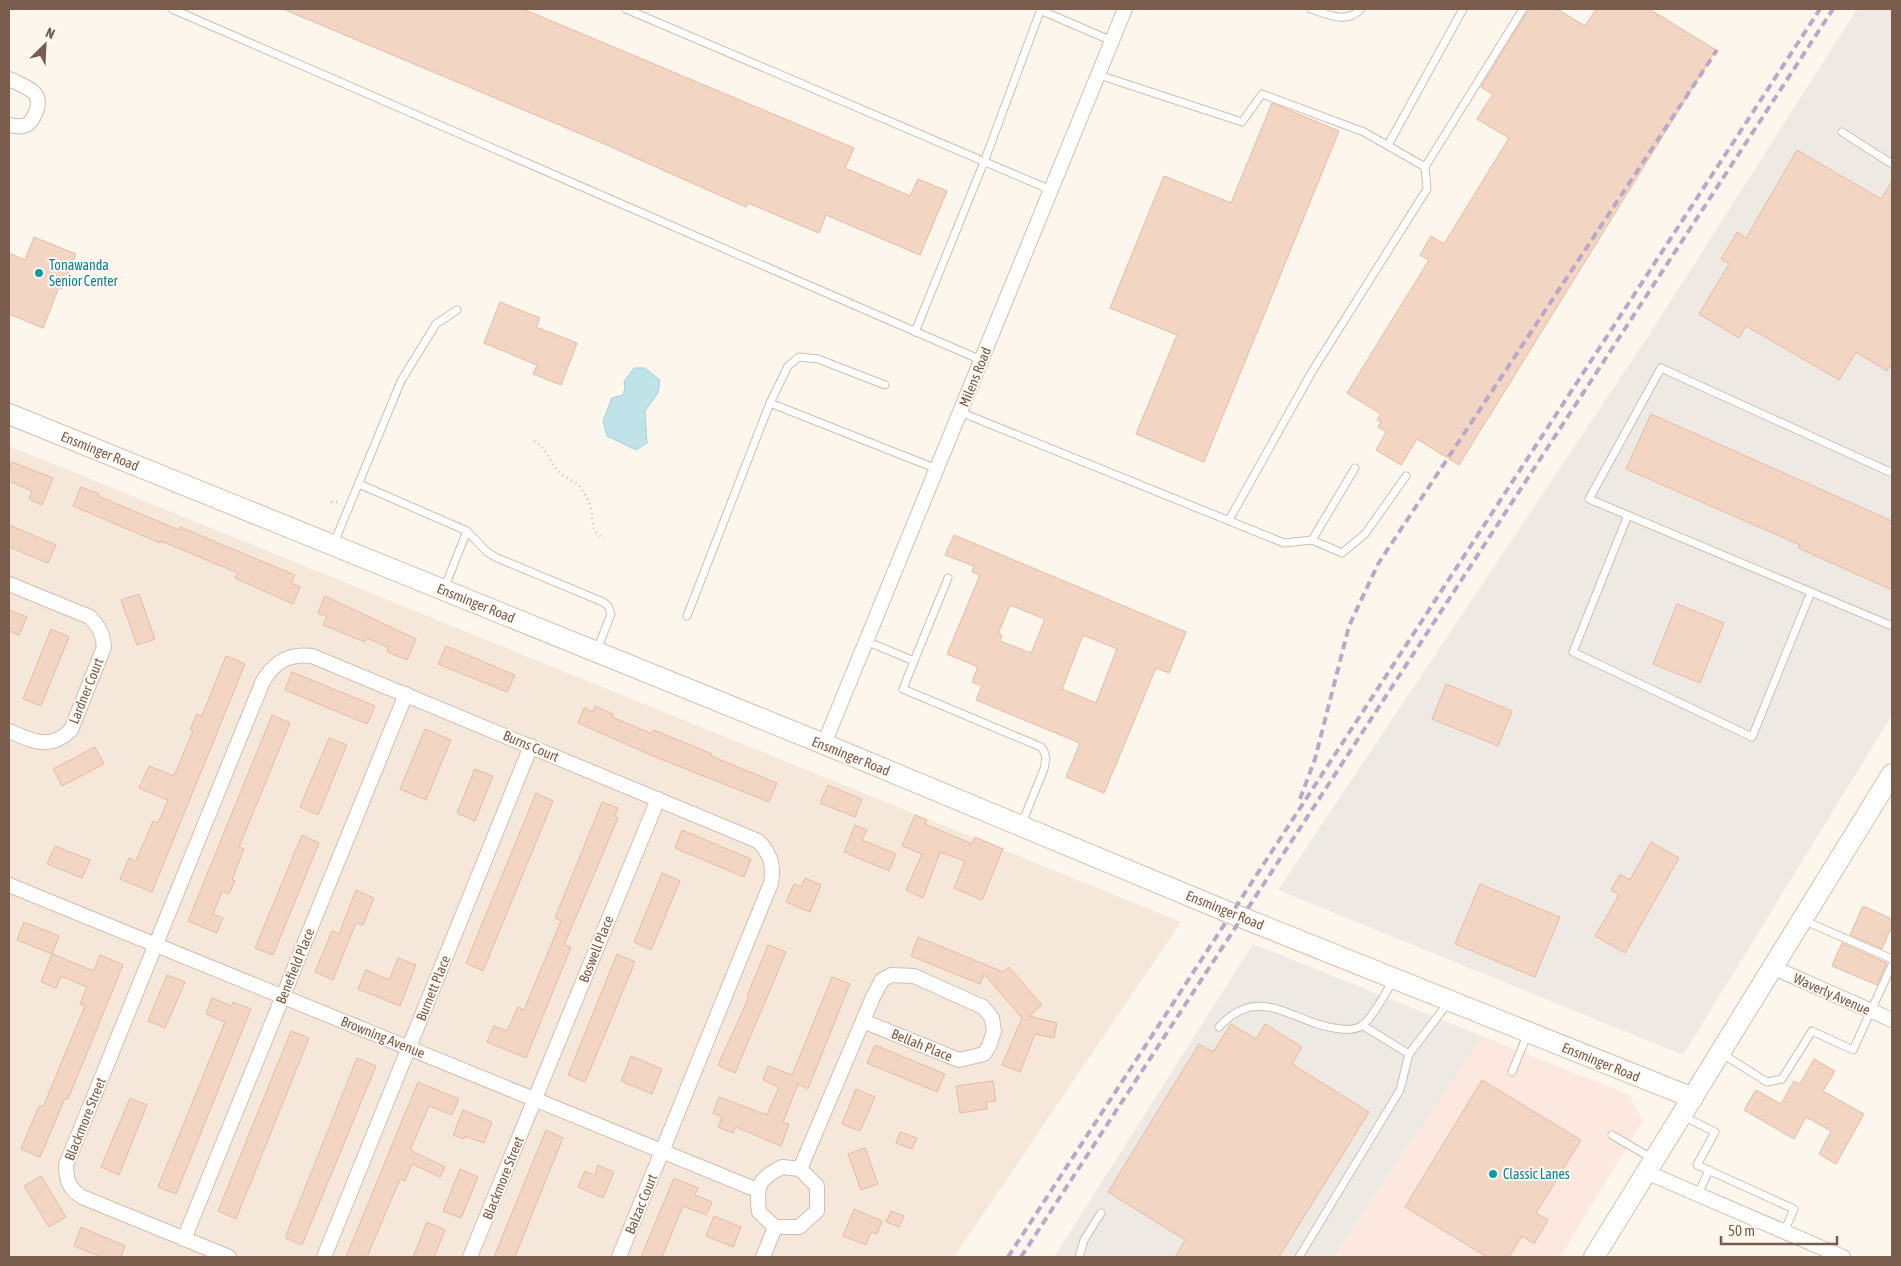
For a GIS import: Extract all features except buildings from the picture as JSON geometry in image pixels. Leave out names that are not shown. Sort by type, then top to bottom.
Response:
[{"type":"street","name":"Milens Road","points":[[824,744],[1125,9]]},
{"type":"street","points":[[9,79],[24,86],[35,94],[38,100],[38,108],[28,124],[20,126],[9,125]]},
{"type":"street","name":"Ensminger Road","points":[[9,414],[824,744],[1395,979],[1693,1098]]},
{"type":"street","name":"Lardner Court","points":[[9,584],[90,617],[98,626],[103,636],[104,647],[70,730],[63,737],[53,742],[41,743],[9,730]]},
{"type":"street","name":"Burns Court","points":[[156,945],[269,671],[289,656],[312,656],[406,694],[758,842],[766,850],[773,871],[771,883],[662,1151]]},
{"type":"street","name":"Benefield Place","points":[[184,1238],[406,694]]},
{"type":"street","name":"Burnett Place","points":[[324,1257],[531,746]]},
{"type":"street","points":[[1594,1257],[1892,774]]},
{"type":"street","name":"Boswell Place","points":[[535,1099],[658,799]]},
{"type":"street","name":"Browning Avenue","points":[[9,885],[757,1190]]},
{"type":"street","name":"Blackmore Street","points":[[156,945],[66,1165],[66,1176],[70,1186],[82,1197],[229,1257]]},
{"type":"street","name":"Waverly Avenue","points":[[1772,967],[1892,1020]]},
{"type":"street","name":"Bellah Place","points":[[800,1169],[863,1021],[882,980],[891,975],[914,976],[984,1007],[992,1018],[994,1031],[990,1046],[984,1054],[959,1060],[863,1021]]},
{"type":"street","name":"Blackmore Street","points":[[470,1257],[535,1099]]},
{"type":"street","name":"Balzac Court","points":[[619,1257],[662,1151]]},
{"type":"street","points":[[1650,1166],[1698,1194],[1843,1257]]},
{"type":"street","points":[[782,1167],[800,1169],[817,1186],[817,1211],[799,1227],[775,1227],[759,1212],[757,1190],[766,1175],[782,1167]]},
{"type":"street","points":[[763,1257],[775,1227]]},
{"type":"lane","points":[[172,9],[981,360]]},
{"type":"lane","points":[[626,9],[1051,190]]},
{"type":"lane","points":[[915,332],[984,162],[1041,9],[1112,41]]},
{"type":"lane","points":[[1311,9],[1338,18],[1354,15],[1361,9]]},
{"type":"lane","points":[[1388,145],[1463,9]]},
{"type":"lane","points":[[1229,520],[1313,370],[1427,189],[1425,167],[1523,9]]},
{"type":"lane","points":[[1099,75],[1242,122],[1262,94],[1364,132],[1425,167]]},
{"type":"lane","points":[[1842,132],[1892,164]]},
{"type":"lane","points":[[333,546],[401,381],[436,324],[456,310]]},
{"type":"lane","points":[[687,616],[770,403],[788,366],[799,357],[818,359],[885,385]]},
{"type":"lane","points":[[1892,474],[1661,368],[1589,500],[1892,626]]},
{"type":"lane","points":[[770,403],[937,469]]},
{"type":"lane","points":[[960,412],[1284,543],[1312,540],[1342,553],[1365,534],[1406,476]]},
{"type":"lane","points":[[1312,540],[1355,468]]},
{"type":"lane","points":[[359,484],[466,531],[486,552],[495,557],[603,602],[608,606],[611,614],[596,652]]},
{"type":"lane","points":[[1628,515],[1573,652],[1752,737],[1811,592]]},
{"type":"lane","points":[[443,590],[466,531]]},
{"type":"lane","points":[[948,578],[903,689],[1041,747],[1046,760],[1044,769],[1020,826]]},
{"type":"lane","points":[[866,641],[914,661]]},
{"type":"lane","points":[[1802,919],[1892,959]]},
{"type":"lane","points":[[1720,1053],[1767,1082],[1782,1079],[1812,1031],[1853,1050],[1892,965]]},
{"type":"lane","points":[[1218,1027],[1230,1014],[1253,1006],[1266,1005],[1316,1026],[1351,1030],[1362,1025],[1395,979]]},
{"type":"lane","points":[[1298,1257],[1400,1090],[1409,1054],[1450,1001]]},
{"type":"lane","points":[[1362,1025],[1409,1054]]},
{"type":"lane","points":[[1512,1072],[1528,1032]]},
{"type":"lane","points":[[1682,1115],[1715,1132],[1697,1165],[1794,1209],[1784,1232]]},
{"type":"lane","points":[[1612,1135],[1650,1166]]},
{"type":"lane","points":[[1698,1194],[1709,1170]]},
{"type":"lane","points":[[1079,1257],[1084,1240],[1101,1213]]},
{"type":"path","points":[[534,441],[545,448],[551,462],[561,474],[580,486],[591,508],[591,522],[598,535],[604,539]]},
{"type":"shaded area","points":[[1857,9],[1892,9],[1892,715],[1683,1055],[1278,890],[1651,332]]},
{"type":"shaded area","points":[[9,446],[1181,922],[954,1257],[9,1257]]},
{"type":"shaded area","points":[[1253,944],[1482,1036],[1334,1257],[1054,1257]]},
{"type":"shaded area","points":[[1482,1036],[1629,1095],[1643,1121],[1560,1257],[1334,1257]]},
{"type":"water","points":[[634,368],[645,368],[660,380],[658,393],[645,411],[647,443],[636,450],[607,436],[603,421],[612,398],[623,395],[624,382]]},
{"type":"railway","points":[[1008,1257],[1820,9]]},
{"type":"railway","points":[[1021,1257],[1833,9]]},
{"type":"railway","points":[[1300,799],[1315,759],[1349,626],[1378,564],[1717,50]]},
{"type":"place","name":"Tonawanda Senior Center","points":[[39,273]]},
{"type":"place","name":"Classic Lanes","points":[[1493,1174]]}]
